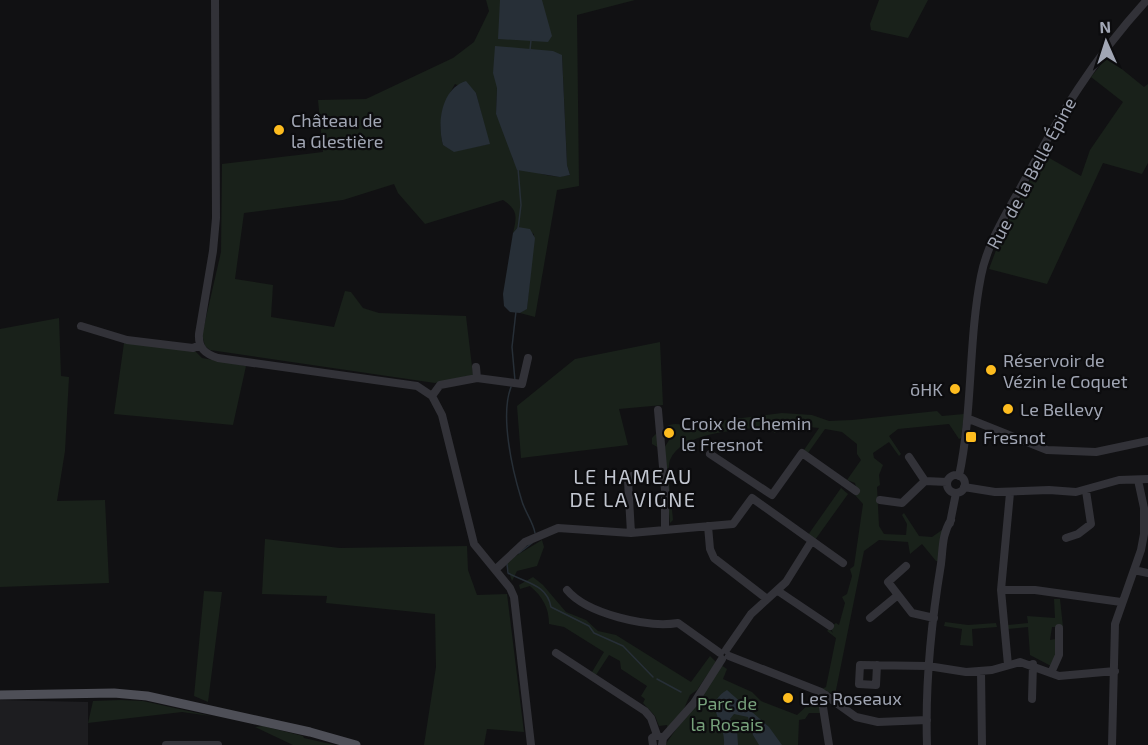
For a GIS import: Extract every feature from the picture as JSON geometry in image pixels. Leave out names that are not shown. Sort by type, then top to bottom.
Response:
[{"type":"main road","points":[[0,695],[136,695],[252,718],[356,745]]},
{"type":"street","points":[[214,0],[216,219],[199,334],[200,345],[209,356],[218,358],[417,386],[432,396],[442,416],[469,532],[482,556],[496,569],[514,597],[531,745]]},
{"type":"street","name":"Rue de la Belle Épine","points":[[959,476],[969,419],[978,293],[991,244],[1065,106],[1109,44],[1147,0]]},
{"type":"street","points":[[81,326],[127,340],[193,348],[200,345]]},
{"type":"street","points":[[432,396],[440,385],[477,378],[522,384],[528,358]]},
{"type":"street","points":[[476,367],[477,378]]},
{"type":"street","points":[[658,410],[665,490],[665,530]]},
{"type":"street","points":[[969,419],[1047,450],[1096,452],[1148,441]]},
{"type":"street","points":[[764,506],[802,453],[856,491]]},
{"type":"street","points":[[711,454],[772,495]]},
{"type":"street","points":[[909,458],[925,481]]},
{"type":"street","points":[[631,533],[628,481],[632,476]]},
{"type":"street","points":[[956,493],[948,488],[947,482],[952,476],[959,476],[964,481],[964,487]]},
{"type":"street","points":[[927,745],[928,666],[942,547],[946,528],[951,520],[956,493],[964,487],[1010,493],[1086,491],[1109,482],[1131,478],[1148,479]]},
{"type":"street","points":[[1112,745],[1115,629],[1121,602],[1141,550],[1145,525],[1143,498],[1138,480]]},
{"type":"street","points":[[880,501],[902,503],[925,481],[947,482]]},
{"type":"street","points":[[496,569],[525,542],[558,528],[631,533],[733,524],[760,487]]},
{"type":"street","points":[[1066,538],[1077,534],[1091,524],[1086,491]]},
{"type":"street","points":[[1008,665],[1002,590],[1010,493]]},
{"type":"street","points":[[752,498],[843,563]]},
{"type":"street","points":[[708,526],[710,549],[714,558],[767,599]]},
{"type":"street","points":[[661,739],[696,701],[700,690],[751,614],[778,591],[792,575],[811,542]]},
{"type":"street","points":[[906,566],[888,582],[912,613],[934,614]]},
{"type":"street","points":[[1134,570],[1148,573]]},
{"type":"street","points":[[567,590],[584,604],[609,615],[664,624],[678,623],[724,654],[826,695],[856,717],[890,722],[927,720]]},
{"type":"street","points":[[1002,590],[1035,590],[1121,602]]},
{"type":"street","points":[[778,591],[830,626]]},
{"type":"street","points":[[870,618],[898,595]]},
{"type":"street","points":[[1051,673],[1059,655],[1059,628]]},
{"type":"street","points":[[556,653],[645,711],[661,739]]},
{"type":"street","points":[[877,665],[928,666],[981,671],[1020,662],[1033,664],[1051,673],[1065,676],[1084,672],[1115,671]]},
{"type":"street","points":[[1032,699],[1033,664]]},
{"type":"street","points":[[981,671],[982,745]]},
{"type":"street","points":[[826,695],[822,701],[829,745]]},
{"type":"street","points":[[650,745],[652,738],[661,739]]},
{"type":"street","points":[[166,745],[218,745]]},
{"type":"shaded area","points":[[500,0],[542,0],[552,36],[548,42],[498,39]]},
{"type":"shaded area","points":[[495,46],[553,51],[562,55],[567,165],[570,175],[560,177],[517,170],[496,114],[497,88],[493,73]]},
{"type":"shaded area","points":[[466,81],[476,93],[490,144],[454,152],[443,145],[441,117],[451,91]]},
{"type":"shaded area","points":[[518,227],[530,229],[535,238],[527,309],[520,313],[510,312],[504,306],[503,294],[513,233]]},
{"type":"shaded area","points":[[727,690],[769,727],[782,745],[759,745],[753,735],[748,717],[734,714],[730,719],[737,729],[738,745],[724,745],[724,736],[715,708],[719,696]]},
{"type":"shaded area","points":[[0,700],[88,702],[88,745],[0,745]]},
{"type":"green space","points":[[486,0],[635,0],[577,15],[579,186],[557,190],[535,317],[520,313],[527,308],[534,234],[518,227],[513,233],[515,214],[508,204],[503,200],[425,224],[398,193],[394,184],[343,200],[244,213],[235,279],[273,285],[271,317],[334,327],[345,291],[351,292],[363,308],[379,313],[466,316],[473,375],[435,383],[210,350],[205,346],[202,335],[221,252],[222,164],[323,152],[318,100],[366,99],[453,58],[474,42],[489,11]],"holes":[[[562,55],[567,165],[570,175],[555,176],[533,171],[513,160],[509,143],[496,114],[497,88]],[[455,84],[476,93],[489,144],[464,149],[443,145],[442,113]]]},
{"type":"green space","points":[[879,0],[928,0],[908,38],[871,30],[870,24]]},
{"type":"green space","points":[[1107,57],[1144,87],[1148,84],[1148,163],[1142,174],[1103,163],[1047,284],[989,269],[1005,226],[1044,155],[1081,176],[1090,150],[1123,102],[1091,77]]},
{"type":"green space","points":[[59,318],[61,376],[69,377],[65,451],[57,501],[105,500],[109,583],[0,587],[0,329]]},
{"type":"green space","points":[[660,342],[663,405],[619,409],[628,445],[521,458],[517,406],[575,359]]},
{"type":"green space","points":[[124,343],[195,351],[202,358],[246,366],[233,425],[114,414]]},
{"type":"green space","points":[[937,411],[942,416],[964,414],[961,438],[959,439],[949,424],[898,429],[889,436],[901,454],[899,456],[889,442],[873,453],[874,458],[883,465],[879,475],[880,485],[877,487],[879,526],[884,534],[906,535],[907,524],[902,515],[904,513],[919,536],[932,537],[942,530],[940,561],[936,561],[922,544],[910,554],[908,542],[879,540],[864,551],[835,695],[822,689],[826,687],[836,638],[827,631],[829,629],[833,633],[830,627],[836,623],[839,625],[845,603],[842,597],[847,594],[852,576],[850,569],[854,566],[863,504],[855,495],[857,491],[855,483],[847,480],[861,460],[857,454],[857,444],[842,432],[825,429],[808,453],[804,450],[819,428],[781,424],[775,433],[766,427],[726,431],[686,443],[676,451],[669,465],[673,520],[670,523],[663,450],[674,432],[668,434],[659,448],[652,444],[652,438],[661,430],[675,424],[691,430],[726,420],[782,413],[812,415],[829,421]]},
{"type":"green space","points":[[841,488],[848,494],[815,540],[808,535]]},
{"type":"green space","points":[[265,539],[340,548],[467,546],[468,570],[477,595],[507,594],[524,732],[487,729],[484,745],[424,745],[436,667],[435,614],[326,603],[327,596],[262,594]]},
{"type":"green space","points":[[542,540],[544,547],[537,566],[517,571],[512,581],[507,567],[509,560]]},
{"type":"green space","points":[[533,577],[566,612],[586,620],[598,631],[616,635],[691,682],[710,656],[716,662],[697,690],[690,695],[683,711],[668,730],[667,725],[659,726],[655,716],[643,703],[645,699],[641,696],[647,686],[621,669],[620,661],[609,655],[596,675],[592,672],[604,652],[564,627],[549,624],[548,613],[538,594],[530,586],[520,589],[519,585]]},
{"type":"green space","points":[[204,591],[222,592],[208,702],[194,696]]},
{"type":"green space","points":[[1054,599],[1060,599],[1063,627],[1052,627],[1050,640],[1056,639],[1058,653],[1051,666],[1030,655],[1028,627],[1008,629],[1008,625],[1028,623],[1027,616],[1055,618]]},
{"type":"green space","points":[[945,622],[968,625],[996,623],[997,627],[972,629],[973,646],[960,645],[962,629],[944,626]]},
{"type":"green space","name":"Parc de la Rosais","points":[[721,665],[727,669],[723,679],[752,692],[761,701],[797,715],[809,704],[813,695],[819,697],[821,713],[809,713],[805,719],[799,720],[798,745],[665,745]]},
{"type":"green space","points":[[93,701],[143,701],[211,716],[182,712],[88,723]]},
{"type":"green space","points":[[263,726],[335,745],[293,745],[255,727]]},
{"type":"waterway","points":[[530,50],[531,40]]},
{"type":"waterway","points":[[518,168],[521,205],[518,229]]},
{"type":"waterway","points":[[515,381],[512,347],[516,311]]},
{"type":"waterway","points":[[511,387],[507,412],[511,458],[522,503],[535,533]]},
{"type":"waterway","points":[[519,553],[532,543]]},
{"type":"waterway","points":[[507,564],[508,573],[534,585],[545,593],[551,607],[589,626],[594,633],[623,646],[653,677]]},
{"type":"waterway","points":[[657,679],[681,692]]},
{"type":"place","name":"Château de la Glestière","points":[[279,130]]},
{"type":"place","name":"Réservoir de Vézin le Coquet","points":[[991,370]]},
{"type":"place","name":"ōHK","points":[[955,389]]},
{"type":"place","name":"Le Bellevy","points":[[1008,409]]},
{"type":"place","name":"Croix de Chemin le Fresnot","points":[[669,433]]},
{"type":"place","name":"Fresnot","points":[[971,437]]},
{"type":"place","name":"Les Roseaux","points":[[788,698]]},
{"type":"district","name":"LE HAMEAU DE LA VIGNE","points":[[633,488]]}]
